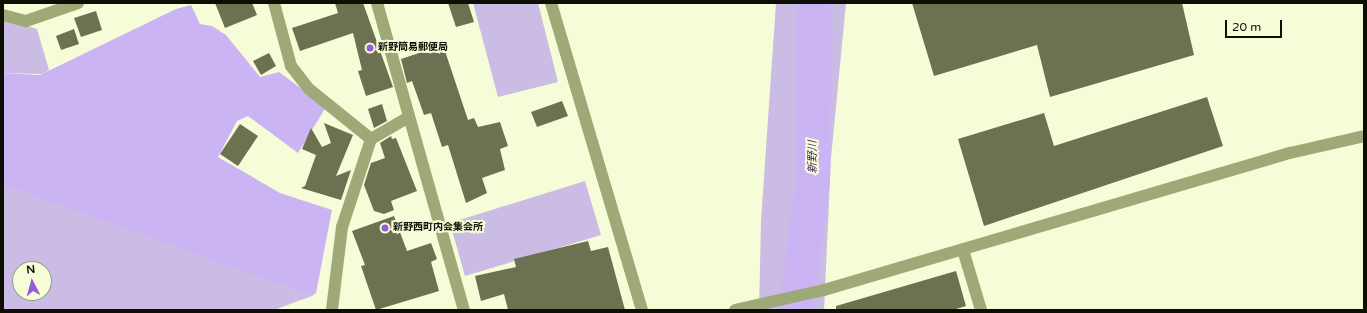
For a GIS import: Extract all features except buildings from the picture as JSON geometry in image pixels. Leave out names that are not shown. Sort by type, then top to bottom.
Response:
[{"type":"street","points":[[3,15],[26,21],[78,3]]},
{"type":"street","points":[[274,3],[291,66],[309,90],[371,138]]},
{"type":"street","points":[[377,3],[464,310]]},
{"type":"street","points":[[551,3],[642,310]]},
{"type":"street","points":[[332,310],[342,228],[371,138],[409,117]]},
{"type":"street","points":[[735,310],[824,290],[1290,153],[1364,136]]},
{"type":"street","points":[[963,250],[981,310]]},
{"type":"shaded area","points":[[473,3],[538,3],[558,82],[498,97]]},
{"type":"shaded area","points":[[776,3],[846,3],[831,158],[824,310],[759,310],[761,221]]},
{"type":"shaded area","points":[[191,5],[200,24],[212,26],[226,35],[260,77],[279,72],[326,107],[298,153],[248,116],[237,121],[218,157],[280,193],[332,210],[316,293],[312,296],[3,184],[3,73],[40,75],[176,9]]},
{"type":"shaded area","points":[[3,18],[37,29],[49,70],[42,74],[3,73]]},
{"type":"shaded area","points":[[585,181],[601,235],[465,276],[450,223]]},
{"type":"shaded area","points":[[3,184],[12,185],[312,296],[274,310],[3,310]]},
{"type":"waterway","name":"新野川","points":[[796,310],[813,179],[814,3]]},
{"type":"place","name":"新野簡易郵便局","points":[[370,48]]},
{"type":"place","name":"新野西町内会集会所","points":[[385,228]]}]
